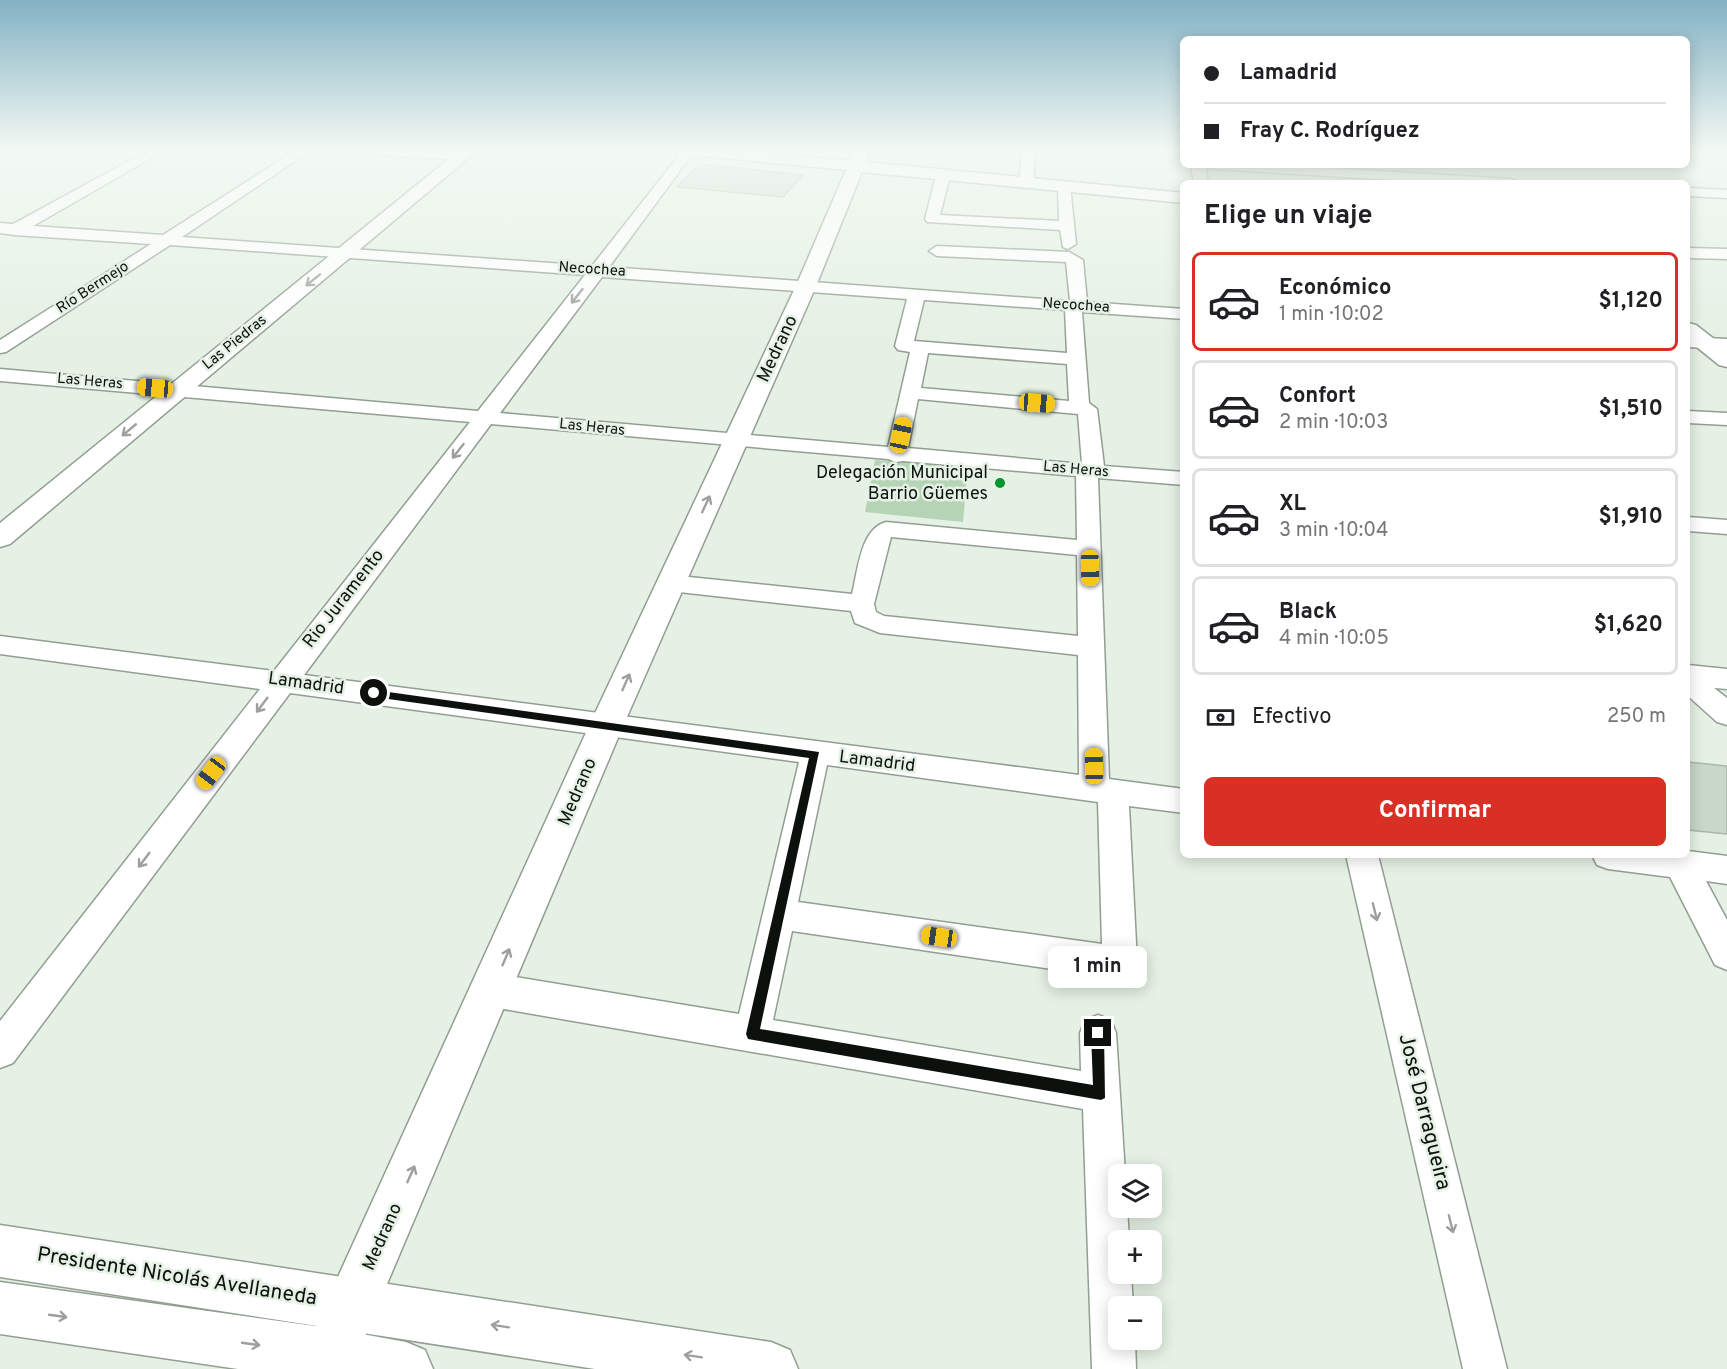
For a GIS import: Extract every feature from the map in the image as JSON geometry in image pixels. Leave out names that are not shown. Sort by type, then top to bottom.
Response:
[{"type":"street","points":[[0,238],[8,228],[37,213]]},
{"type":"street","name":"Río Bermejo","points":[[0,348],[209,213]]},
{"type":"street","name":"Las Piedras","points":[[0,538],[394,213]]},
{"type":"street","name":"Rio Juramento","points":[[0,1050],[639,213]]},
{"type":"street","name":"Medrano","points":[[326,1362],[354,1304],[606,726],[807,286],[837,213]]},
{"type":"street","points":[[934,213],[932,219],[1066,226]]},
{"type":"street","points":[[1066,213],[1069,257]]},
{"type":"street","points":[[942,220],[936,256],[1069,257],[1076,260],[1075,359],[1079,406]]},
{"type":"street","name":"Necochea","points":[[8,228],[807,286],[927,291],[1180,314]]},
{"type":"street","points":[[1690,253],[1727,254]]},
{"type":"street","points":[[927,291],[904,346],[1075,359]]},
{"type":"street","points":[[1702,340],[1727,360]]},
{"type":"street","points":[[896,456],[920,347]]},
{"type":"street","name":"Las Heras","points":[[0,375],[484,417],[735,442],[1180,479]]},
{"type":"street","points":[[780,914],[1120,963],[1091,647],[1089,549],[1091,472],[1087,409],[1079,406],[911,393]]},
{"type":"street","points":[[1690,417],[1727,419]]},
{"type":"street","points":[[1690,524],[1727,527]]},
{"type":"street","points":[[1089,549],[886,529],[879,535],[862,604],[864,617],[880,624],[1091,647]]},
{"type":"street","points":[[670,583],[862,604]]},
{"type":"street","name":"Lamadrid","points":[[0,645],[1180,800]]},
{"type":"street","points":[[1690,675],[1727,679]]},
{"type":"street","points":[[1690,683],[1727,714]]},
{"type":"street","points":[[752,1034],[815,754]]},
{"type":"street","name":"José Darragueira","points":[[1363,858],[1485,1369]]},
{"type":"street","points":[[1632,858],[1727,870]]},
{"type":"street","points":[[1680,864],[1727,954]]},
{"type":"street","points":[[492,990],[1101,1093]]},
{"type":"street","points":[[1098,1033],[1114,1369]]},
{"type":"street","name":"Presidente Nicolás Avellaneda","points":[[0,1251],[771,1369]]},
{"type":"street","points":[[0,1308],[326,1362],[406,1369]]},
{"type":"green space","points":[[875,460],[968,466],[963,522],[865,512]]},
{"type":"building","points":[[1690,762],[1727,766],[1727,834],[1690,830]]},
{"type":"place","name":"Delegación Municipal Barrio Güemes","points":[[1000,483]]},
{"type":"route","points":[[374,693],[815,754],[752,1034],[1101,1093],[1098,1033]]}]
